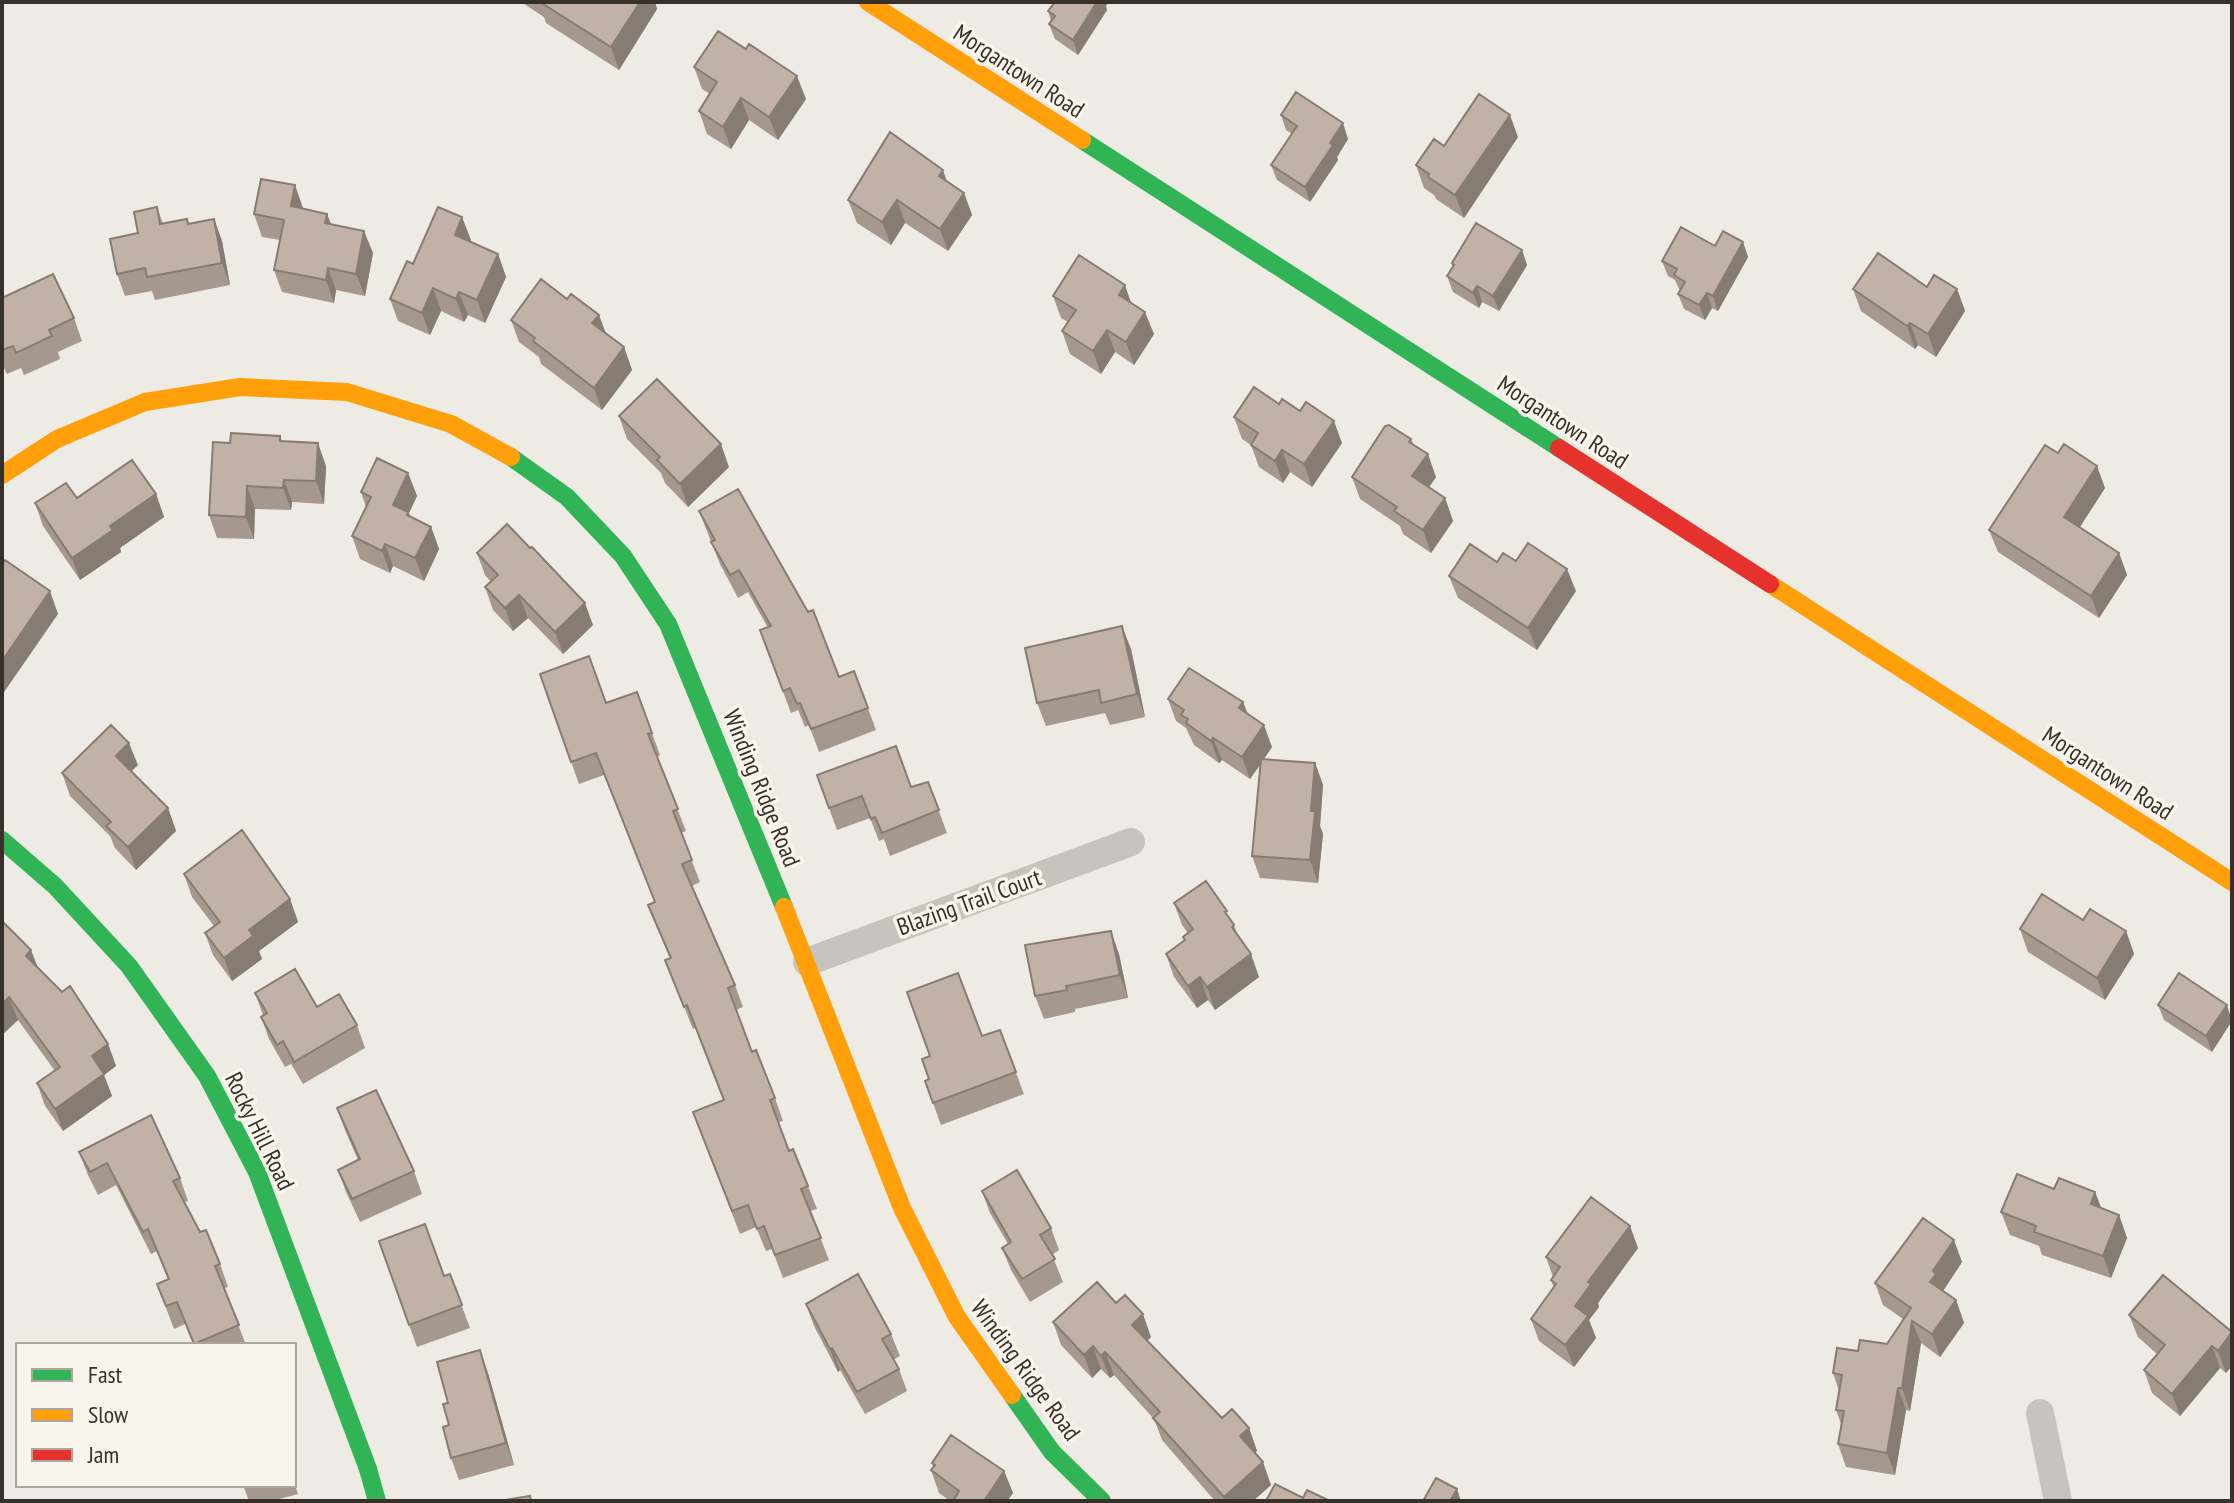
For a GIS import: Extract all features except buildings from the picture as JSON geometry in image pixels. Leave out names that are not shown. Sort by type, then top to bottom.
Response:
[{"type":"street","name":"Morgantown Road","points":[[868,2],[2232,882]]},
{"type":"street","name":"Winding Ridge Road","points":[[2,475],[57,439],[145,402],[240,387],[347,392],[451,424],[523,464],[567,497],[623,556],[668,624],[807,962],[902,1208],[957,1317],[1052,1452],[1102,1501]]},
{"type":"street","name":"Rocky Hill Road","points":[[2,840],[55,886],[129,966],[207,1076],[257,1172],[368,1469],[377,1501]]},
{"type":"street","name":"Blazing Trail Court","points":[[807,962],[1131,842]]},
{"type":"street","points":[[2040,1413],[2058,1501]]},
{"type":"traffic: fast","points":[[1082,140],[1559,448]]},
{"type":"traffic: fast","points":[[511,457],[567,497],[623,556],[668,624],[784,907]]},
{"type":"traffic: fast","points":[[2,840],[55,886],[129,966],[207,1076],[257,1172],[368,1469],[377,1501]]},
{"type":"traffic: fast","points":[[1012,1395],[1052,1452],[1102,1501]]},
{"type":"traffic: slow","points":[[868,2],[1082,140]]},
{"type":"traffic: slow","points":[[2,475],[57,439],[145,402],[240,387],[347,392],[451,424],[511,457]]},
{"type":"traffic: slow","points":[[1770,584],[2232,882]]},
{"type":"traffic: slow","points":[[784,907],[902,1208],[957,1317],[1012,1395]]},
{"type":"traffic: jam","points":[[1559,448],[1770,584]]}]
